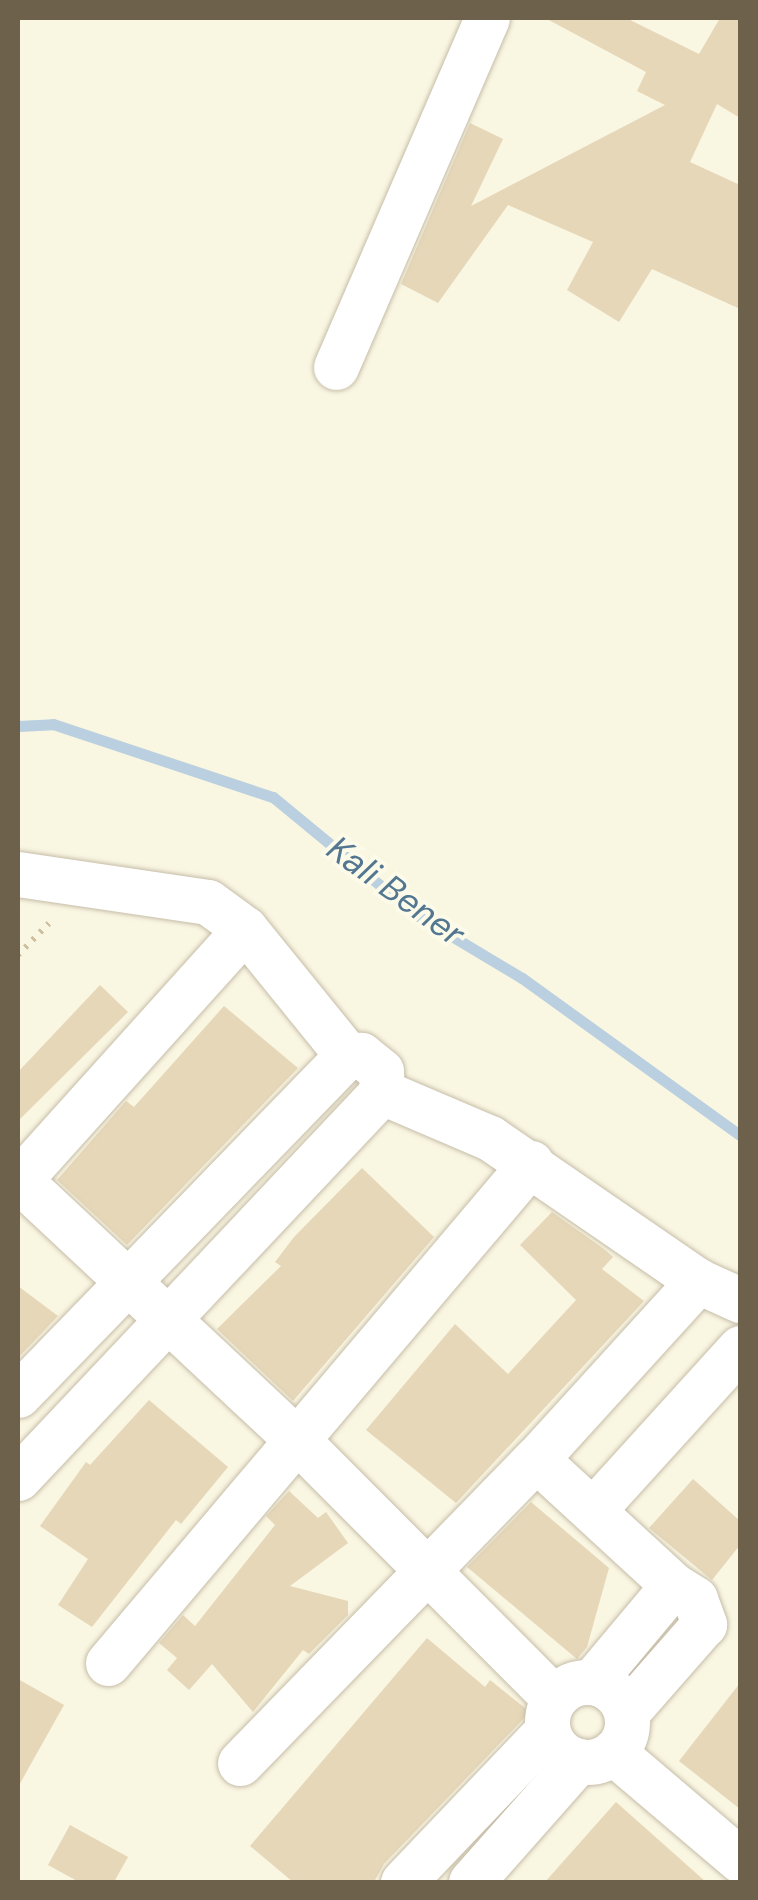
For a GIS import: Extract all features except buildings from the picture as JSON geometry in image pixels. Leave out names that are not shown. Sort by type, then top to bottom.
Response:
[{"type":"street","points":[[336,367],[488,18]]},
{"type":"street","points":[[18,874],[208,902],[245,930],[348,1055]]},
{"type":"street","points":[[245,930],[18,1180],[168,1316],[585,1723],[740,1860]]},
{"type":"street","points":[[18,1395],[348,1055],[362,1055],[381,1071],[382,1092],[18,1478]]},
{"type":"street","points":[[382,1092],[531,1163],[698,1281],[740,1300]]},
{"type":"street","points":[[108,1663],[531,1163]]},
{"type":"street","points":[[240,1763],[536,1459],[698,1281]]},
{"type":"street","points":[[595,1508],[740,1348]]},
{"type":"street","points":[[472,1882],[585,1723],[673,1585],[595,1508],[536,1459]]},
{"type":"street","points":[[402,1882],[585,1723]]},
{"type":"street","points":[[734,1882],[740,1875]]},
{"type":"waterway","name":"Kali Bener","points":[[18,726],[53,724],[273,797],[415,914],[522,978],[740,1135]]}]
